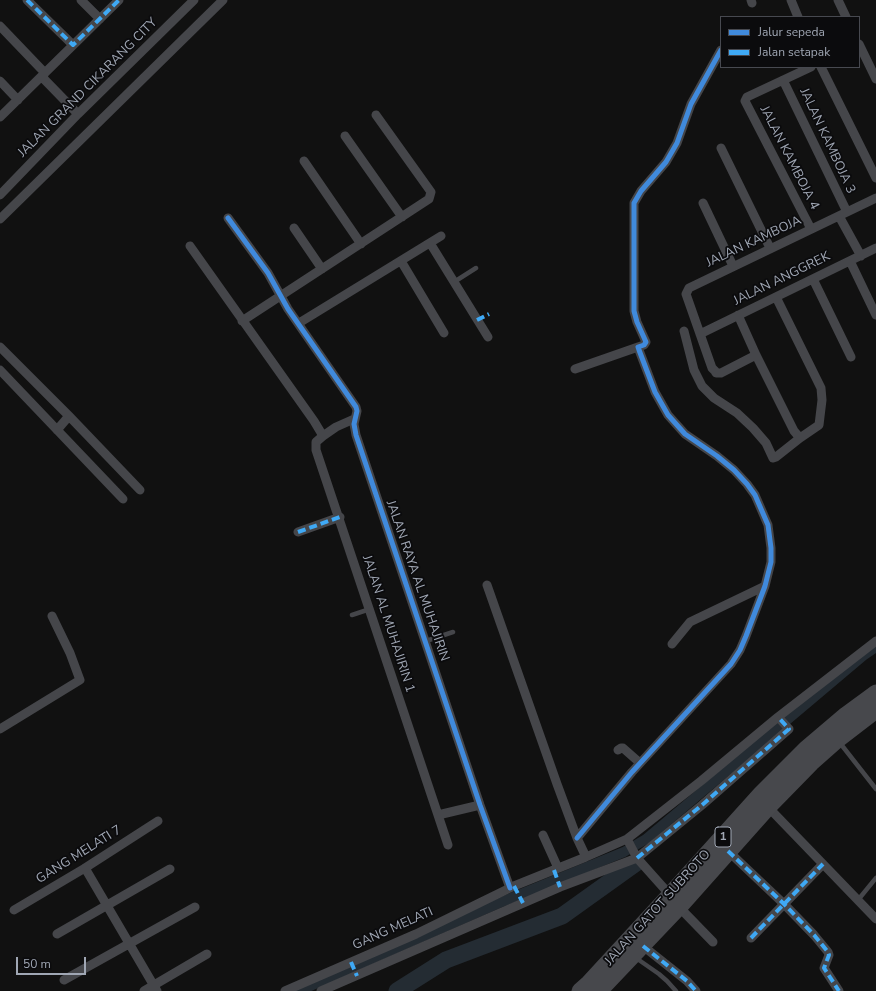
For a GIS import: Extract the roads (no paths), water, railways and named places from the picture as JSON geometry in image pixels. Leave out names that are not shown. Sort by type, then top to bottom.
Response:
[{"type":"highway","name":"JALAN GATOT SUBROTO","points":[[599,991],[638,951],[675,901],[761,794],[806,749],[846,715],[876,693]]},
{"type":"highway","name":"JALAN GATOT SUBROTO","points":[[580,991],[728,851],[811,763],[837,740],[876,710]]},
{"type":"street","points":[[27,0],[73,45]]},
{"type":"street","points":[[81,0],[100,19]]},
{"type":"street","points":[[0,117],[119,0]]},
{"type":"street","name":"JALAN GRAND CIKARANG CITY","points":[[0,195],[78,114],[194,0]]},
{"type":"street","points":[[0,219],[223,0]]},
{"type":"street","points":[[791,0],[798,16]]},
{"type":"street","points":[[838,0],[846,16]]},
{"type":"street","points":[[0,26],[78,114]]},
{"type":"street","points":[[860,46],[876,79]]},
{"type":"street","points":[[575,369],[644,345],[646,342],[634,311],[634,203],[641,191],[666,162],[678,143],[691,104],[720,52]]},
{"type":"street","name":"JALAN KAMBOJA 4","points":[[809,68],[747,97],[745,101],[810,229]]},
{"type":"street","points":[[821,68],[876,178]]},
{"type":"street","name":"JALAN KAMBOJA 3","points":[[784,80],[861,256]]},
{"type":"street","points":[[0,81],[18,100]]},
{"type":"street","points":[[242,321],[429,199],[431,192],[376,115]]},
{"type":"street","points":[[344,136],[402,217]]},
{"type":"street","points":[[721,148],[770,248]]},
{"type":"street","points":[[304,161],[361,244]]},
{"type":"street","name":"JALAN KAMBOJA","points":[[700,334],[686,291],[688,288],[876,198]]},
{"type":"street","points":[[703,203],[734,266]]},
{"type":"street","name":"JALAN RAYA AL MUHAJIRIN","points":[[228,218],[268,273],[288,309],[356,407],[357,411],[354,419],[356,436],[480,805],[510,888]]},
{"type":"street","points":[[294,228],[322,269]]},
{"type":"street","points":[[299,323],[441,236]]},
{"type":"street","points":[[430,242],[488,337]]},
{"type":"street","points":[[190,246],[314,421],[323,436],[336,427],[354,419]]},
{"type":"street","name":"JALAN ANGGREK","points":[[700,334],[876,248]]},
{"type":"street","points":[[401,260],[444,333]]},
{"type":"street","points":[[850,261],[876,315]]},
{"type":"street","points":[[813,279],[851,357]]},
{"type":"street","points":[[684,331],[694,370],[702,386],[714,398],[737,413],[753,428],[766,443],[773,458],[776,457],[819,425],[822,400],[821,388],[776,297]]},
{"type":"street","points":[[738,315],[794,431],[800,438]]},
{"type":"street","points":[[700,334],[712,368],[716,373],[756,355]]},
{"type":"street","points":[[0,347],[140,490]]},
{"type":"street","points":[[577,838],[640,763],[731,664],[740,650],[746,636],[765,586],[771,562],[768,525],[755,495],[734,470],[717,456],[685,434],[668,414],[656,392],[638,347]]},
{"type":"street","points":[[0,370],[123,499]]},
{"type":"street","points":[[56,430],[69,416]]},
{"type":"street","name":"JALAN AL MUHAJIRIN 1","points":[[323,436],[316,442],[316,450],[340,517],[448,845]]},
{"type":"street","points":[[298,532],[340,517]]},
{"type":"street","points":[[487,585],[577,838],[586,857]]},
{"type":"street","points":[[672,644],[685,626],[697,617],[765,586]]},
{"type":"street","points":[[0,729],[80,680],[70,653],[52,616]]},
{"type":"street","name":"GANG MELATI","points":[[285,991],[300,988],[475,907],[510,888],[586,857],[628,842],[701,781],[876,641]]},
{"type":"street","points":[[321,991],[422,948],[481,920],[636,856],[702,806],[789,728],[779,718]]},
{"type":"street","points":[[618,750],[623,748],[640,763]]},
{"type":"street","points":[[438,815],[480,805]]},
{"type":"street","points":[[768,807],[876,919]]},
{"type":"street","name":"GANG MELATI 7","points":[[14,910],[86,868],[158,821]]},
{"type":"street","points":[[543,835],[558,868]]},
{"type":"street","points":[[628,842],[636,856],[713,942]]},
{"type":"street","points":[[728,851],[784,904],[828,952],[829,955],[824,968],[839,991]]},
{"type":"street","points":[[751,938],[823,864]]},
{"type":"street","points":[[86,868],[156,988]]},
{"type":"street","points":[[57,934],[170,869]]},
{"type":"street","points":[[475,907],[481,920]]},
{"type":"street","points":[[64,980],[195,908]]},
{"type":"street","points":[[638,951],[687,981],[696,991]]},
{"type":"street","points":[[144,991],[156,988],[207,954]]},
{"type":"lane","points":[[454,282],[476,268]]},
{"type":"lane","points":[[352,615],[370,609]]},
{"type":"lane","points":[[426,641],[453,632]]},
{"type":"lane","points":[[837,740],[876,788]]},
{"type":"lane","points":[[858,900],[876,878]]},
{"type":"lane","points":[[638,951],[676,991]]},
{"type":"waterway","points":[[299,991],[504,901],[624,852],[646,839],[863,656],[876,647]]},
{"type":"waterway","points":[[397,991],[446,960],[562,916],[636,863]]}]
